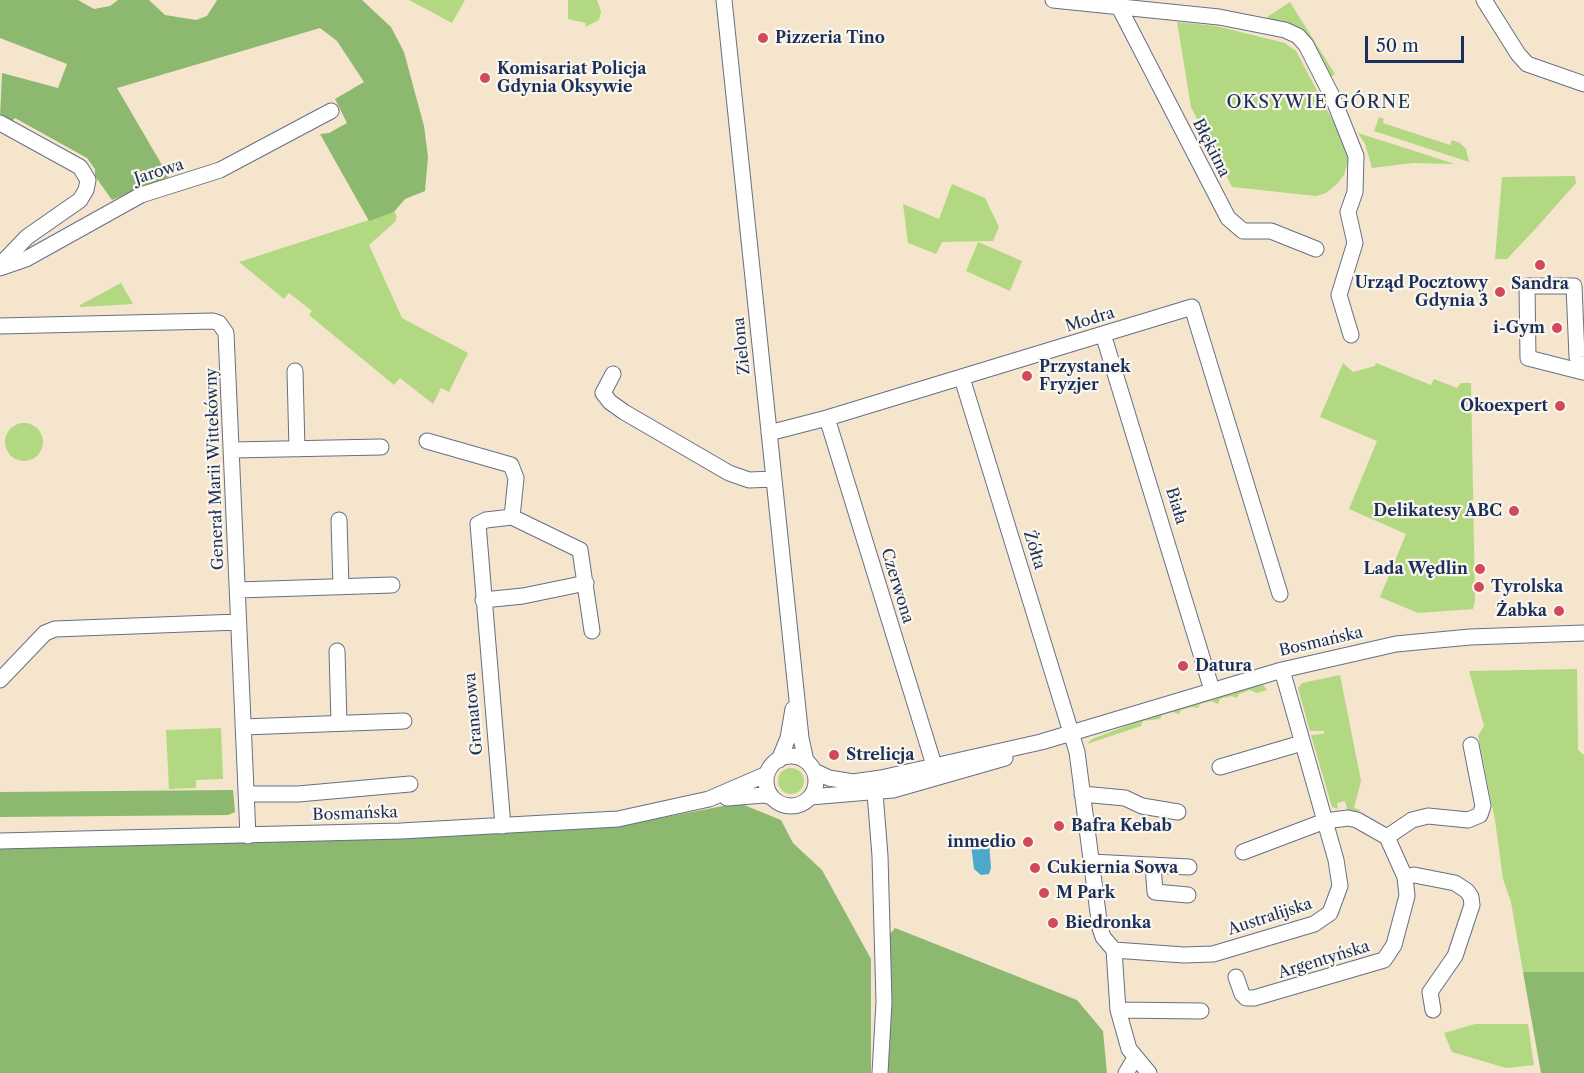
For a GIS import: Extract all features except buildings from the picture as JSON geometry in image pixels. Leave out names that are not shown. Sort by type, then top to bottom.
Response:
[{"type":"street","name":"Zielona","points":[[724,0],[796,689],[810,766]]},
{"type":"street","points":[[1053,0],[1219,17],[1285,30],[1298,36],[1306,45],[1352,141],[1358,172],[1348,219],[1354,243],[1339,295],[1351,335]]},
{"type":"street","points":[[1484,0],[1518,54],[1527,64],[1538,70],[1584,84]]},
{"type":"street","name":"Błękitna","points":[[1119,7],[1228,218],[1243,231],[1271,231],[1316,249]]},
{"type":"street","name":"Jarowa","points":[[0,267],[26,259],[141,195],[220,170],[331,111]]},
{"type":"street","points":[[0,123],[80,167],[88,180],[86,190],[80,200],[27,237],[0,267]]},
{"type":"street","points":[[1527,286],[1574,286],[1581,367],[1528,358],[1527,286]]},
{"type":"street","name":"Modra","points":[[769,433],[962,378],[1192,307],[1264,534],[1263,540],[1280,594]]},
{"type":"street","name":"Generał Marii Wittekówny","points":[[0,326],[173,320],[219,323],[226,333],[248,836]]},
{"type":"street","name":"Biała","points":[[1104,334],[1212,690]]},
{"type":"street","points":[[295,371],[297,449]]},
{"type":"street","points":[[613,374],[603,393],[610,402],[624,412],[729,473],[749,480],[774,479]]},
{"type":"street","name":"Żółta","points":[[962,378],[1072,733]]},
{"type":"street","name":"Czerwona","points":[[827,418],[934,765]]},
{"type":"street","points":[[427,441],[511,465],[516,478],[512,517],[580,550],[592,631]]},
{"type":"street","points":[[232,450],[381,447]]},
{"type":"street","name":"Granatowa","points":[[502,826],[478,524],[486,520],[512,517]]},
{"type":"street","points":[[339,520],[341,587]]},
{"type":"street","points":[[483,600],[523,596],[586,584]]},
{"type":"street","points":[[237,590],[392,585]]},
{"type":"street","points":[[0,680],[39,639],[55,629],[238,622]]},
{"type":"street","name":"Bosmańska","points":[[810,766],[829,778],[853,782],[874,780],[1041,742],[1282,670],[1396,644],[1470,637],[1584,633]]},
{"type":"street","points":[[337,651],[339,723]]},
{"type":"street","name":"Australijska","points":[[1114,950],[1184,955],[1213,954],[1324,919],[1334,906],[1340,886],[1325,821],[1282,670]]},
{"type":"street","name":"Zielona","points":[[779,760],[788,738],[796,689]]},
{"type":"street","points":[[243,727],[404,721]]},
{"type":"street","points":[[1072,733],[1100,928],[1103,937],[1114,950],[1121,1027],[1135,1058],[1149,1073]]},
{"type":"street","name":"Bosmańska","points":[[810,798],[874,793],[963,771],[1009,756],[1041,742]]},
{"type":"street","points":[[1220,767],[1302,743]]},
{"type":"street","points":[[1244,852],[1325,821],[1348,818],[1358,820],[1387,837],[1412,820],[1428,816],[1468,820],[1480,815],[1483,806],[1471,745]]},
{"type":"street","points":[[792,756],[810,766],[816,782],[810,798],[791,806],[784,805],[772,797],[767,786],[767,774],[779,760],[792,756]]},
{"type":"street","name":"Bosmańska","points":[[709,799],[767,774]]},
{"type":"street","points":[[246,794],[298,794],[410,784]]},
{"type":"street","points":[[874,793],[880,856],[884,1002],[880,1073]]},
{"type":"street","points":[[1082,794],[1125,798],[1142,806],[1178,812]]},
{"type":"street","name":"Bosmańska","points":[[0,841],[248,836],[502,826],[618,819],[709,799],[764,795],[772,797]]},
{"type":"street","name":"Argentyńska","points":[[1236,977],[1242,994],[1246,998],[1254,998],[1384,960],[1394,945],[1407,896],[1405,878],[1387,837]]},
{"type":"street","points":[[1091,862],[1189,867]]},
{"type":"street","points":[[1153,865],[1155,892],[1188,895]]},
{"type":"street","points":[[1405,878],[1414,875],[1455,883],[1467,891],[1472,906],[1455,956],[1430,992],[1432,1010]]},
{"type":"street","points":[[1118,1010],[1201,1011]]},
{"type":"street","points":[[1126,1073],[1135,1058]]},
{"type":"green space","points":[[0,0],[78,0],[94,9],[110,6],[118,0],[149,0],[165,15],[196,20],[207,16],[217,0],[362,0],[391,27],[404,52],[424,126],[428,157],[425,191],[405,199],[394,212],[369,221],[320,134],[329,133],[347,123],[335,99],[364,82],[337,41],[320,28],[117,88],[169,177],[112,200],[95,176],[95,169],[87,158],[15,118],[10,123],[0,117],[2,73],[58,88],[67,64],[0,38]]},
{"type":"green space","points":[[409,0],[465,0],[452,23]]},
{"type":"green space","points":[[568,0],[597,0],[601,11],[599,20],[585,27],[586,23],[568,19]]},
{"type":"green space","points":[[1290,2],[1335,74],[1330,78],[1317,52],[1268,19],[1267,17]]},
{"type":"green space","points":[[1177,22],[1216,26],[1285,43],[1296,51],[1345,144],[1348,160],[1344,175],[1337,184],[1326,193],[1316,196],[1232,187],[1191,107]]},
{"type":"green space","points":[[1379,117],[1384,119],[1383,123],[1450,145],[1452,140],[1460,143],[1466,149],[1469,162],[1374,131]]},
{"type":"green space","points":[[1358,133],[1454,164],[1413,163],[1372,168],[1365,144]]},
{"type":"green space","points":[[1575,176],[1576,183],[1507,259],[1495,259],[1502,177]]},
{"type":"green space","points":[[952,184],[985,198],[999,227],[993,241],[942,242],[936,254],[908,243],[903,204],[939,219]]},
{"type":"green space","points":[[394,212],[397,216],[395,222],[369,245],[402,318],[468,353],[449,392],[441,388],[433,404],[400,378],[394,385],[309,315],[312,311],[289,293],[284,299],[239,262]]},
{"type":"green space","points":[[978,242],[1022,261],[1010,291],[966,271]]},
{"type":"green space","points":[[121,283],[133,304],[80,307],[80,305]]},
{"type":"green space","points":[[1343,363],[1353,372],[1375,366],[1376,363],[1431,385],[1434,379],[1457,388],[1461,383],[1471,383],[1475,600],[1473,609],[1418,613],[1380,597],[1406,534],[1349,509],[1377,441],[1320,417]]},
{"type":"green space","points":[[24,423],[38,428],[43,442],[38,456],[24,461],[10,456],[5,442],[10,428]]},
{"type":"green space","points":[[1577,669],[1578,750],[1584,755],[1584,972],[1523,972],[1511,902],[1503,879],[1495,820],[1478,736],[1484,726],[1469,671]]},
{"type":"green space","points":[[1340,675],[1361,781],[1354,808],[1360,810],[1358,813],[1348,812],[1345,801],[1337,803],[1338,809],[1332,807],[1311,735],[1323,734],[1325,731],[1310,731],[1298,688],[1302,683]]},
{"type":"green space","points":[[1262,683],[1267,690],[1257,693],[1250,690],[1239,694],[1237,698],[1231,696],[1220,699],[1218,704],[1211,701],[1200,704],[1198,708],[1181,710],[1179,714],[1173,712],[1162,715],[1160,719],[1143,721],[1141,726],[1087,744],[1092,739],[1165,711]]},
{"type":"green space","points":[[221,728],[223,779],[196,780],[196,788],[169,789],[166,730]]},
{"type":"green space","points":[[791,768],[800,772],[804,781],[800,790],[791,794],[782,790],[778,781],[782,772]]},
{"type":"green space","points":[[233,790],[235,812],[228,815],[0,817],[0,792]]},
{"type":"green space","points":[[739,803],[781,820],[793,843],[822,870],[871,959],[871,1073],[0,1073],[0,847],[613,827]]},
{"type":"green space","points":[[895,928],[1077,1000],[1103,1031],[1107,1073],[886,1073],[890,934]]},
{"type":"green space","points":[[1523,972],[1584,972],[1584,1073],[1541,1073]]},
{"type":"green space","points":[[1475,1024],[1528,1024],[1534,1065],[1506,1068],[1452,1052],[1444,1033]]},
{"type":"water","points":[[984,839],[989,842],[991,868],[989,874],[981,875],[974,869],[971,844],[973,840]]},
{"type":"place","name":"Pizzeria Tino","points":[[763,38]]},
{"type":"place","name":"Komisariat Policja Gdynia Oksywie","points":[[485,78]]},
{"type":"place","name":"Sandra","points":[[1540,265]]},
{"type":"place","name":"Urząd Pocztowy Gdynia 3","points":[[1500,292]]},
{"type":"place","name":"i-Gym","points":[[1557,328]]},
{"type":"place","name":"Przystanek Fryzjer","points":[[1027,376]]},
{"type":"place","name":"Okoexpert","points":[[1560,406]]},
{"type":"place","name":"Delikatesy ABC","points":[[1514,511]]},
{"type":"place","name":"Lada Wędlin","points":[[1480,569]]},
{"type":"place","name":"Tyrolska","points":[[1479,587]]},
{"type":"place","name":"Żabka","points":[[1559,611]]},
{"type":"place","name":"Datura","points":[[1183,666]]},
{"type":"place","name":"Strelicja","points":[[834,755]]},
{"type":"place","name":"Bafra Kebab","points":[[1059,826]]},
{"type":"place","name":"inmedio","points":[[1028,842]]},
{"type":"place","name":"Cukiernia Sowa","points":[[1035,868]]},
{"type":"place","name":"M Park","points":[[1044,893]]},
{"type":"place","name":"Biedronka","points":[[1053,923]]},
{"type":"district","name":"OKSYWIE GÓRNE","points":[[1319,103]]}]
